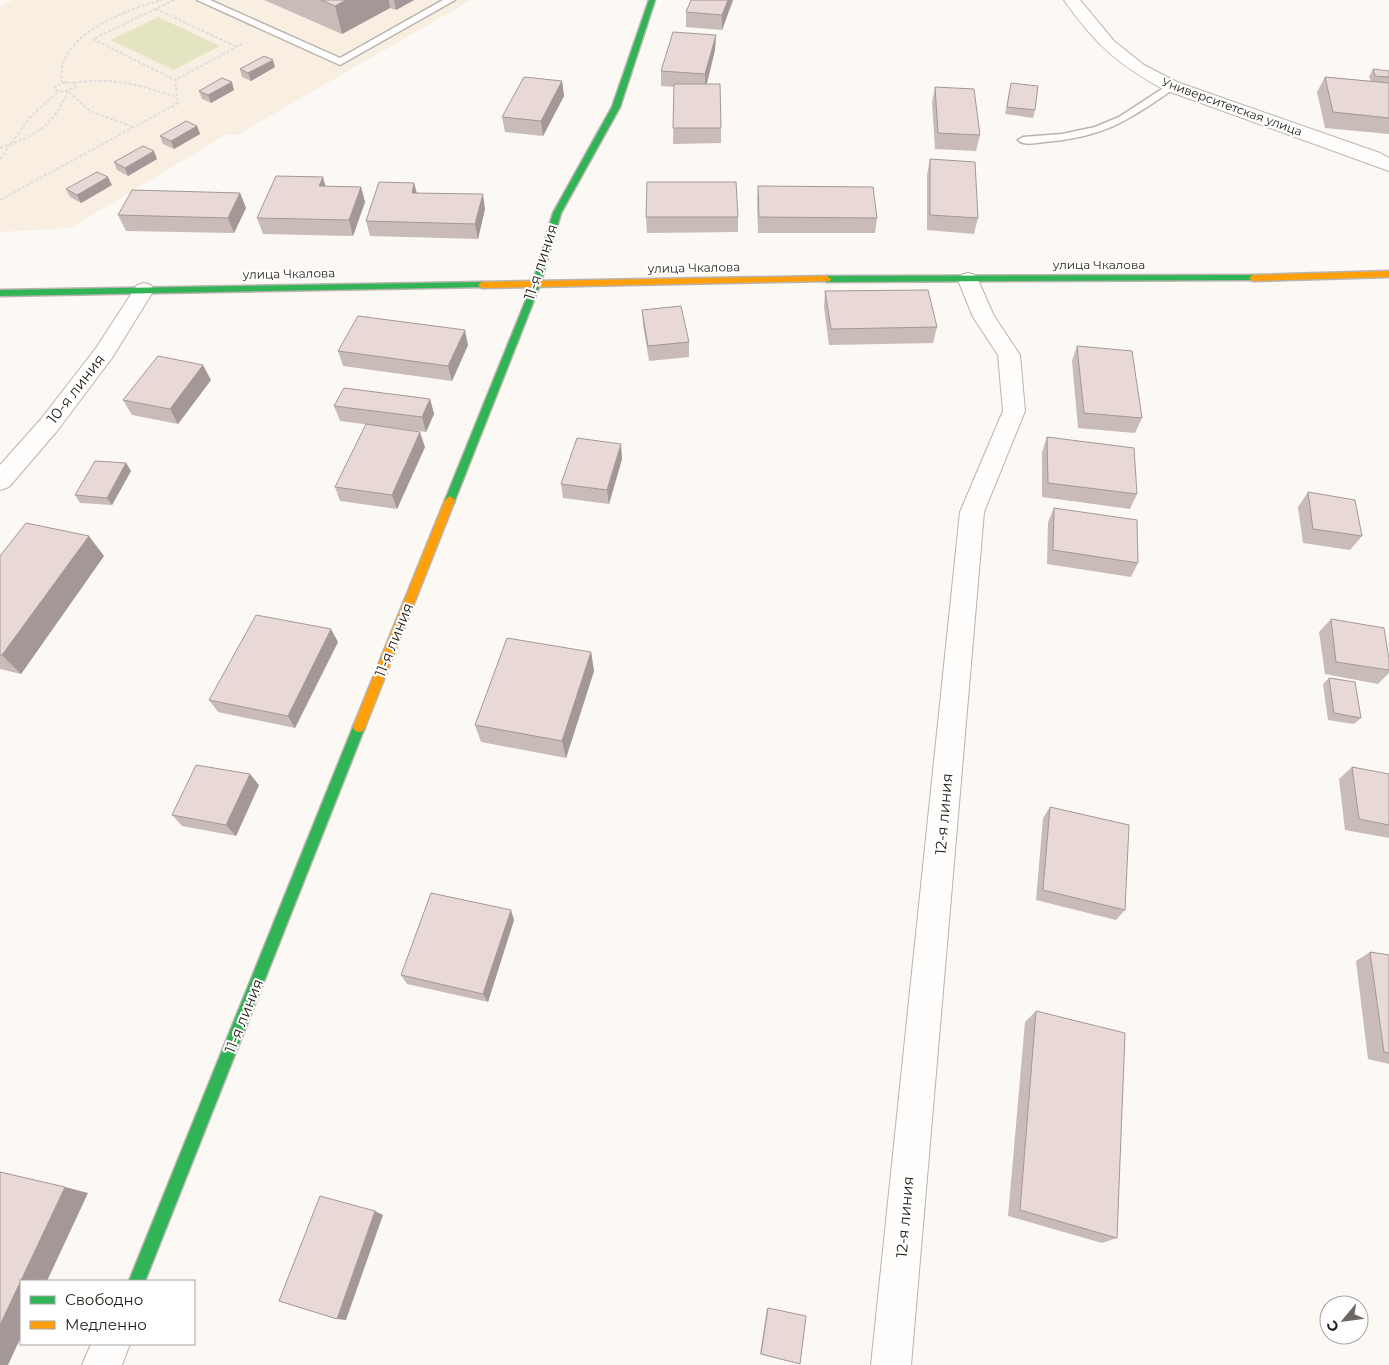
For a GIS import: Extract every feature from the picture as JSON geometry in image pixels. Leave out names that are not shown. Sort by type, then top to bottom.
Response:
[{"type":"street","name":"11-я линия","points":[[137,1280],[536,284],[557,213],[616,106],[652,0]]},
{"type":"street","name":"Университетская улица","points":[[1072,0],[1108,45],[1138,69],[1171,86],[1374,157],[1389,165]]},
{"type":"street","name":"улица Чкалова","points":[[0,293],[837,279],[1241,278],[1389,274]]},
{"type":"street","name":"12-я линия","points":[[891,1365],[972,512],[1014,411],[1009,355],[984,317],[968,280]]},
{"type":"street","name":"10-я линия","points":[[0,481],[49,425],[104,353],[144,290]]},
{"type":"street","points":[[102,1365],[111,1345]]},
{"type":"lane","points":[[202,0],[340,62],[450,0]]},
{"type":"lane","points":[[1023,140],[1061,138],[1092,132],[1123,118],[1171,86]]},
{"type":"path","points":[[62,82],[60,75],[64,62],[81,39],[102,23],[126,11],[162,0]]},
{"type":"path","points":[[174,0],[93,39],[175,80]]},
{"type":"path","points":[[155,9],[237,47]]},
{"type":"path","points":[[175,80],[270,30]]},
{"type":"path","points":[[58,92],[55,87],[62,82],[74,83],[88,79],[112,80],[177,97]]},
{"type":"path","points":[[0,200],[178,103],[175,80]]},
{"type":"path","points":[[0,159],[30,116],[58,92],[68,91],[75,87],[74,83]]},
{"type":"path","points":[[68,91],[79,106],[88,111],[133,127]]},
{"type":"path","points":[[0,148],[31,138],[46,129],[62,110],[68,91]]},
{"type":"shaded area","points":[[12,0],[471,0],[237,135],[227,134],[70,228],[0,232],[0,7]]},
{"type":"green space","points":[[158,17],[220,46],[173,70],[111,40]]},
{"type":"building","points":[[321,0],[346,0],[335,6]]},
{"type":"building","points":[[691,0],[728,0],[722,15],[686,12]]},
{"type":"building","points":[[673,32],[716,35],[705,74],[661,71]]},
{"type":"building","points":[[264,56],[273,60],[248,73],[240,69]]},
{"type":"building","points":[[1373,69],[1389,71],[1389,77],[1375,76]]},
{"type":"building","points":[[524,77],[562,81],[541,121],[502,117]]},
{"type":"building","points":[[1325,77],[1389,83],[1389,118],[1333,112]]},
{"type":"building","points":[[222,78],[232,82],[208,95],[199,91]]},
{"type":"building","points":[[1011,83],[1038,86],[1035,110],[1007,107]]},
{"type":"building","points":[[674,84],[720,84],[721,128],[673,128]]},
{"type":"building","points":[[935,87],[974,89],[980,135],[938,133]]},
{"type":"building","points":[[186,121],[197,126],[171,141],[160,136]]},
{"type":"building","points":[[143,146],[154,151],[125,168],[114,162]]},
{"type":"building","points":[[930,159],[975,162],[978,218],[930,215]]},
{"type":"building","points":[[97,172],[108,177],[77,195],[66,189]]},
{"type":"building","points":[[276,176],[323,177],[319,186],[361,187],[349,220],[257,218]]},
{"type":"building","points":[[379,182],[414,183],[412,193],[483,194],[475,224],[366,221]]},
{"type":"building","points":[[647,182],[736,182],[738,217],[646,217]]},
{"type":"building","points":[[758,186],[873,187],[877,218],[759,217]]},
{"type":"building","points":[[132,190],[240,193],[228,218],[118,215]]},
{"type":"building","points":[[928,290],[937,327],[831,329],[825,291]]},
{"type":"building","points":[[681,306],[689,342],[648,346],[642,310]]},
{"type":"building","points":[[358,316],[465,330],[448,366],[338,351]]},
{"type":"building","points":[[1077,346],[1132,351],[1142,418],[1084,413]]},
{"type":"building","points":[[158,356],[203,365],[170,409],[123,400]]},
{"type":"building","points":[[344,388],[430,399],[422,417],[334,406]]},
{"type":"building","points":[[366,424],[420,432],[392,495],[335,487]]},
{"type":"building","points":[[1047,437],[1134,448],[1137,494],[1048,483]]},
{"type":"building","points":[[577,438],[621,444],[607,490],[561,484]]},
{"type":"building","points":[[95,461],[126,463],[107,498],[75,495]]},
{"type":"building","points":[[1308,492],[1355,500],[1362,536],[1313,529]]},
{"type":"building","points":[[1054,508],[1137,520],[1138,563],[1053,550]]},
{"type":"building","points":[[26,523],[89,536],[2,655],[0,655],[0,556]]},
{"type":"building","points":[[256,615],[331,629],[288,716],[209,700]]},
{"type":"building","points":[[1331,619],[1384,628],[1389,670],[1336,662]]},
{"type":"building","points":[[507,638],[591,652],[562,741],[475,725]]},
{"type":"building","points":[[1329,678],[1355,682],[1361,718],[1334,713]]},
{"type":"building","points":[[196,765],[250,774],[226,825],[172,815]]},
{"type":"building","points":[[1352,767],[1389,774],[1389,825],[1359,819]]},
{"type":"building","points":[[1050,807],[1129,825],[1125,910],[1043,890]]},
{"type":"building","points":[[431,893],[511,910],[483,994],[401,975]]},
{"type":"building","points":[[1370,952],[1389,955],[1389,1053],[1384,1052]]},
{"type":"building","points":[[1036,1011],[1125,1033],[1117,1238],[1020,1210]]},
{"type":"building","points":[[0,1172],[65,1187],[0,1325]]},
{"type":"building","points":[[320,1196],[375,1211],[337,1319],[279,1301]]},
{"type":"building","points":[[768,1308],[806,1316],[800,1364],[761,1354]]},
{"type":"traffic: fast","points":[[450,500],[536,285],[557,213],[616,107],[652,0]]},
{"type":"traffic: fast","points":[[827,279],[1253,278]]},
{"type":"traffic: fast","points":[[0,293],[482,285]]},
{"type":"traffic: fast","points":[[137,1280],[359,727]]},
{"type":"traffic: slow","points":[[1253,278],[1389,274]]},
{"type":"traffic: slow","points":[[482,285],[827,279]]},
{"type":"traffic: slow","points":[[359,727],[450,500]]}]
